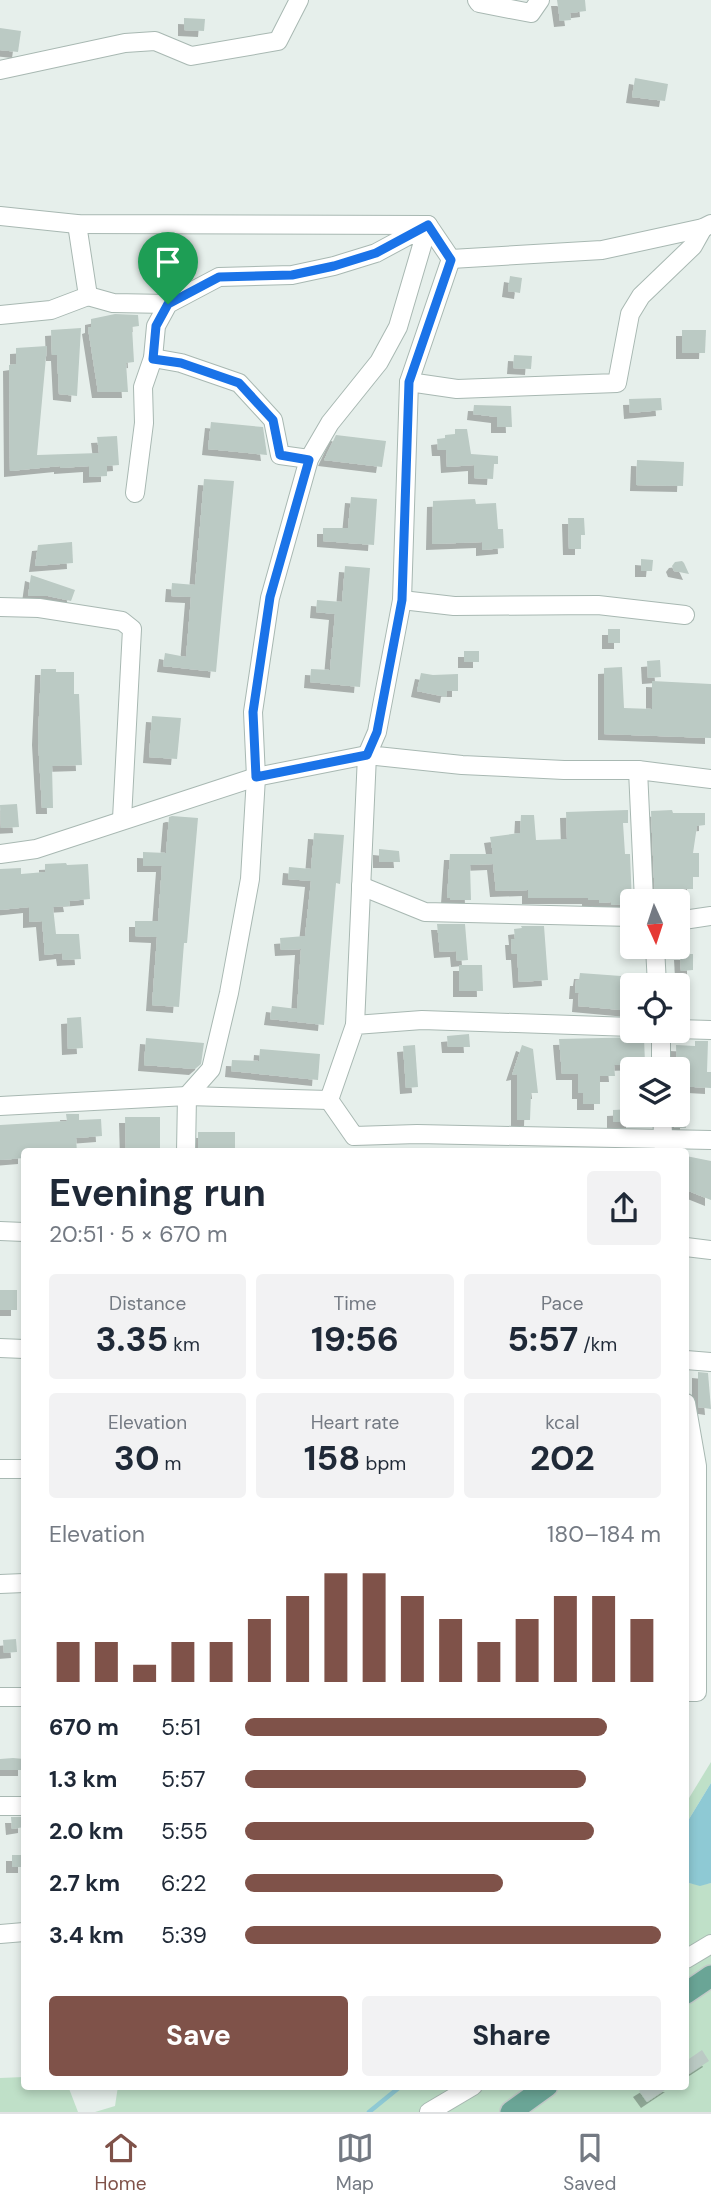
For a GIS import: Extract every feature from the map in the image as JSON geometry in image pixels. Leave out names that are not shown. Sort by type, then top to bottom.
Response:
[{"type":"main road","points":[[689,1991],[711,1976]]},
{"type":"main road","points":[[512,2112],[542,2090]]},
{"type":"street","points":[[0,69],[125,43],[155,41],[191,56],[278,41],[299,0]]},
{"type":"street","points":[[477,0],[479,3],[531,13],[540,0]]},
{"type":"street","points":[[0,216],[77,224],[428,225]]},
{"type":"street","points":[[77,224],[88,296]]},
{"type":"street","points":[[428,225],[451,260]]},
{"type":"street","points":[[0,315],[51,310],[88,296],[113,303],[168,304],[219,277],[292,275],[344,263],[376,253],[428,225]]},
{"type":"street","points":[[186,1148],[187,1096],[211,1069],[229,993],[250,879],[256,777],[253,712],[270,597],[309,460],[330,423],[379,362],[398,327],[428,225]]},
{"type":"street","points":[[451,260],[602,250],[707,226]]},
{"type":"street","points":[[409,382],[457,389],[617,383],[630,314],[641,296],[692,246],[707,226]]},
{"type":"street","points":[[329,1100],[355,1025],[367,755],[377,732],[402,600],[409,382],[451,260]]},
{"type":"street","points":[[135,493],[144,423],[143,387],[153,359],[156,326],[168,304]]},
{"type":"street","points":[[153,359],[181,363],[239,383],[273,420],[280,455],[309,460]]},
{"type":"street","points":[[402,600],[454,606],[598,605],[685,615]]},
{"type":"street","points":[[0,607],[39,608],[122,621],[132,629],[122,819]]},
{"type":"street","points":[[0,854],[36,849],[256,777],[367,755],[500,767],[638,770],[711,779]]},
{"type":"street","points":[[638,770],[643,889]]},
{"type":"street","points":[[361,886],[425,912],[620,918]]},
{"type":"street","points":[[690,919],[711,916]]},
{"type":"street","points":[[355,1025],[422,1020],[620,1027]]},
{"type":"street","points":[[690,1029],[711,1030]]},
{"type":"street","points":[[0,1106],[187,1096],[329,1100]]},
{"type":"street","points":[[329,1100],[354,1136],[417,1134],[663,1144],[711,1140]]},
{"type":"street","points":[[0,1231],[21,1232]]},
{"type":"street","points":[[689,1247],[711,1250]]},
{"type":"street","points":[[0,1348],[21,1349]]},
{"type":"street","points":[[689,1360],[711,1362]]},
{"type":"street","points":[[689,1419],[698,1466],[692,1573],[697,1692],[689,1692]]},
{"type":"street","points":[[0,1469],[21,1469]]},
{"type":"street","points":[[0,1584],[21,1583]]},
{"type":"street","points":[[0,1697],[21,1697]]},
{"type":"street","points":[[0,1807],[21,1806]]},
{"type":"street","points":[[0,1919],[21,1931]]},
{"type":"street","points":[[0,1934],[21,1932]]},
{"type":"street","points":[[689,1957],[711,1944]]},
{"type":"street","points":[[429,2112],[465,2090]]},
{"type":"green space","points":[[711,1762],[711,1783],[689,1819],[689,1798]]},
{"type":"green space","points":[[689,1883],[711,1883],[711,2112],[95,2112],[115,2106],[117,2090],[689,2090]]},
{"type":"green space","points":[[21,2077],[21,2090],[70,2090],[78,2112],[0,2112],[0,2078]]},
{"type":"water","points":[[711,1783],[711,1883],[700,1886],[689,1883],[689,1819]]},
{"type":"building","points":[[557,0],[585,0],[586,11],[570,13],[571,20],[560,21]]},
{"type":"building","points":[[184,18],[205,19],[204,31],[184,30]]},
{"type":"building","points":[[0,28],[21,31],[18,52],[0,50]]},
{"type":"building","points":[[635,78],[668,84],[665,101],[632,97]]},
{"type":"building","points":[[510,276],[522,278],[520,293],[508,291]]},
{"type":"building","points":[[115,314],[138,315],[139,326],[132,327],[134,362],[126,363],[128,392],[98,392],[88,328],[91,327],[91,319]]},
{"type":"building","points":[[81,328],[77,396],[59,394],[57,355],[52,355],[51,330]]},
{"type":"building","points":[[682,330],[706,330],[705,353],[682,353]]},
{"type":"building","points":[[47,346],[37,455],[99,453],[97,437],[117,436],[119,465],[107,466],[107,476],[89,477],[89,466],[10,471],[9,365],[16,364],[16,348]]},
{"type":"building","points":[[514,355],[532,356],[531,369],[513,368]]},
{"type":"building","points":[[661,398],[662,410],[630,413],[629,399]]},
{"type":"building","points":[[474,405],[511,406],[512,427],[497,427],[497,417],[473,414]]},
{"type":"building","points":[[211,422],[263,427],[267,455],[208,449]]},
{"type":"building","points":[[455,429],[467,429],[471,454],[498,456],[498,464],[494,464],[493,479],[474,478],[474,465],[447,467],[446,450],[438,450],[437,439],[455,434]]},
{"type":"building","points":[[336,435],[386,441],[382,467],[324,460]]},
{"type":"building","points":[[637,460],[684,462],[683,486],[636,485]]},
{"type":"building","points":[[204,479],[234,481],[216,672],[163,666],[165,653],[186,657],[191,597],[171,596],[172,583],[195,585]]},
{"type":"building","points":[[351,497],[377,499],[374,545],[323,541],[323,528],[348,528]]},
{"type":"building","points":[[475,499],[476,504],[496,503],[498,529],[503,529],[504,548],[482,550],[482,542],[432,544],[433,501]]},
{"type":"building","points":[[568,518],[584,518],[585,535],[581,535],[581,549],[569,549]]},
{"type":"building","points":[[72,542],[73,563],[35,566],[38,545]]},
{"type":"building","points":[[641,559],[653,560],[652,571],[641,571]]},
{"type":"building","points":[[682,561],[689,574],[674,571],[672,566],[675,562]]},
{"type":"building","points":[[345,566],[370,568],[360,687],[310,682],[311,669],[330,670],[335,614],[316,612],[317,600],[342,602]]},
{"type":"building","points":[[31,575],[75,590],[71,601],[48,596],[28,596]]},
{"type":"building","points":[[608,629],[620,629],[620,643],[608,643]]},
{"type":"building","points":[[464,651],[479,651],[479,662],[464,662]]},
{"type":"building","points":[[660,660],[661,677],[648,678],[647,661]]},
{"type":"building","points":[[622,667],[624,708],[652,709],[652,681],[711,684],[711,738],[604,734],[604,668]]},
{"type":"building","points":[[41,669],[74,672],[74,694],[79,694],[82,765],[52,766],[53,808],[42,808],[38,739]]},
{"type":"building","points":[[421,673],[458,674],[458,691],[447,691],[446,697],[417,691]]},
{"type":"building","points":[[152,716],[181,718],[177,759],[149,757]]},
{"type":"building","points":[[17,804],[19,827],[1,828],[0,805]]},
{"type":"building","points":[[628,810],[628,823],[623,823],[625,854],[630,854],[631,889],[620,889],[620,905],[599,903],[599,900],[588,898],[528,898],[528,890],[496,891],[493,864],[470,865],[471,900],[447,898],[450,854],[493,854],[490,837],[520,833],[521,815],[534,815],[536,840],[567,839],[566,812]]},
{"type":"building","points":[[651,811],[705,813],[705,825],[697,826],[693,853],[699,853],[699,877],[693,877],[693,889],[654,889]]},
{"type":"building","points":[[169,817],[198,818],[179,1007],[152,1005],[157,937],[135,936],[135,921],[158,921],[162,866],[143,866],[143,852],[166,853]]},
{"type":"building","points":[[314,833],[344,835],[340,884],[336,883],[324,1025],[270,1019],[272,1006],[297,1009],[301,949],[281,950],[280,938],[305,936],[311,881],[288,879],[289,867],[311,869]]},
{"type":"building","points":[[379,849],[399,851],[400,862],[379,862]]},
{"type":"building","points":[[45,864],[88,864],[90,899],[69,901],[70,906],[53,907],[56,934],[79,934],[81,959],[63,960],[62,953],[45,955],[42,921],[29,922],[29,907],[0,910],[0,869],[21,868],[21,874],[45,872]]},
{"type":"building","points":[[437,924],[465,924],[468,960],[457,961],[456,951],[440,952]]},
{"type":"building","points":[[521,926],[544,926],[548,980],[519,982],[517,954],[512,954],[511,939],[515,939],[514,929],[522,928]]},
{"type":"building","points":[[690,954],[693,954],[693,970],[681,971],[680,959],[690,959]]},
{"type":"building","points":[[459,965],[482,965],[483,991],[459,991]]},
{"type":"building","points":[[580,973],[620,976],[620,1010],[578,1006],[579,993],[575,993],[576,980],[579,980]]},
{"type":"building","points":[[81,1017],[83,1048],[68,1049],[67,1018]]},
{"type":"building","points":[[469,1034],[470,1047],[448,1047],[447,1036]]},
{"type":"building","points":[[146,1038],[204,1043],[201,1064],[195,1069],[144,1065]]},
{"type":"building","points":[[620,1038],[620,1043],[644,1043],[645,1057],[620,1057],[620,1065],[614,1065],[615,1076],[600,1076],[600,1104],[583,1104],[583,1093],[578,1093],[578,1074],[562,1074],[559,1039]]},
{"type":"building","points":[[695,1041],[708,1041],[707,1072],[711,1072],[711,1088],[690,1087],[690,1057],[676,1057],[676,1045],[695,1046]]},
{"type":"building","points":[[415,1045],[418,1087],[406,1088],[403,1046]]},
{"type":"building","points":[[522,1045],[533,1049],[538,1093],[531,1093],[530,1120],[517,1120],[517,1074],[512,1075]]},
{"type":"building","points":[[260,1049],[320,1054],[318,1080],[231,1071],[232,1060],[259,1061]]},
{"type":"building","points":[[613,1110],[620,1110],[620,1122],[613,1122]]},
{"type":"building","points":[[66,1114],[79,1114],[79,1120],[101,1119],[102,1136],[76,1138],[77,1148],[21,1148],[21,1158],[0,1160],[0,1125],[67,1121]]},
{"type":"building","points":[[125,1117],[160,1117],[160,1148],[126,1148]]},
{"type":"building","points":[[198,1132],[235,1132],[235,1148],[198,1148]]},
{"type":"building","points":[[689,1157],[711,1161],[711,1200],[689,1191]]},
{"type":"building","points":[[0,1290],[17,1290],[17,1310],[0,1310]]},
{"type":"building","points":[[698,1372],[708,1373],[711,1409],[698,1407]]},
{"type":"building","points":[[16,1639],[17,1652],[4,1653],[3,1640]]},
{"type":"building","points":[[0,1759],[21,1759],[21,1770],[0,1770]]},
{"type":"building","points":[[11,1817],[21,1817],[21,1828],[12,1829]]},
{"type":"building","points":[[12,1855],[21,1855],[21,1867],[12,1867]]},
{"type":"building","points":[[702,2050],[709,2061],[689,2074],[689,2059]]},
{"type":"building","points":[[641,2090],[665,2090],[647,2102]]},
{"type":"waterway","points":[[369,2112],[396,2090]]},
{"type":"route","points":[[428,225],[451,260],[409,382],[402,600],[377,732],[367,755],[256,777],[253,712],[270,597],[309,460],[280,455],[273,420],[239,383],[181,363],[153,359],[156,326],[168,304],[219,277],[292,275],[334,266],[376,253],[428,225]]}]
